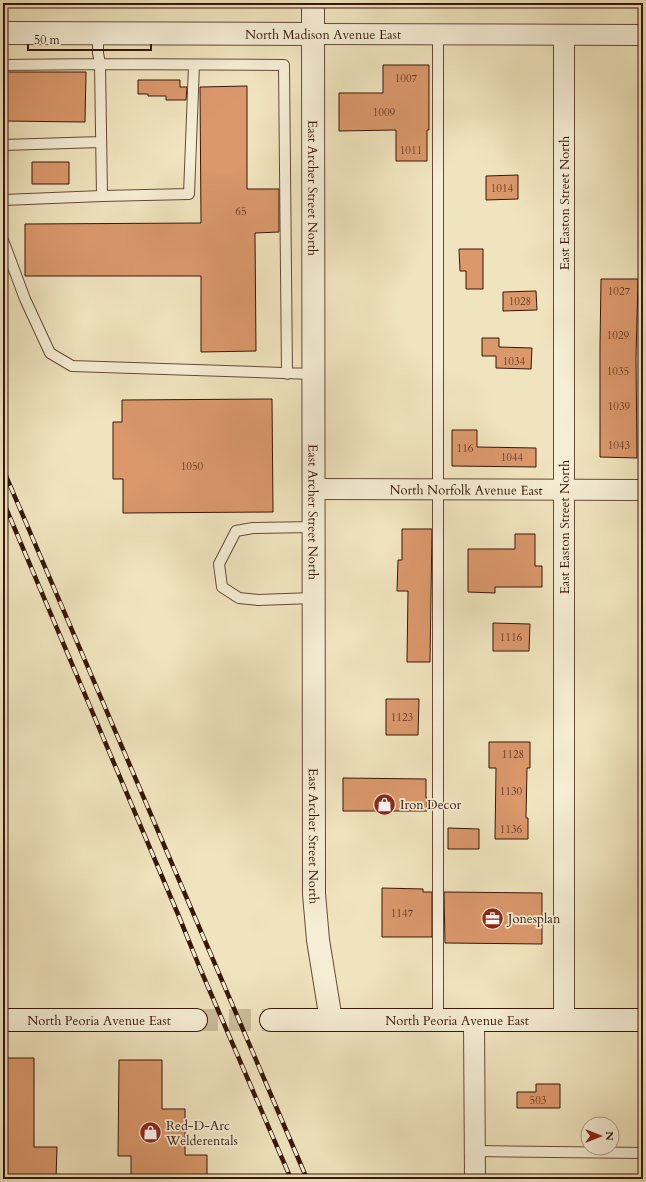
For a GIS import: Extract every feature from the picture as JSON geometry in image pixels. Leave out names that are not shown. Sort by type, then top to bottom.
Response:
[{"type":"street","name":"East Archer Street North","points":[[314,3],[314,894],[318,940],[331,1020]]},
{"type":"street","name":"North Madison Avenue East","points":[[3,33],[643,35]]},
{"type":"street","name":"East Easton Street North","points":[[564,35],[564,1020]]},
{"type":"street","name":"North Norfolk Avenue East","points":[[313,489],[643,490]]},
{"type":"street","name":"North Peoria Avenue East","points":[[3,1020],[196,1020]]},
{"type":"street","name":"North Peoria Avenue East","points":[[271,1020],[643,1020]]},
{"type":"street","points":[[474,1020],[475,1179]]},
{"type":"lane","points":[[98,33],[98,53],[100,64],[102,196]]},
{"type":"lane","points":[[438,34],[438,1020]]},
{"type":"lane","points":[[3,66],[100,64],[284,65],[287,374]]},
{"type":"lane","points":[[3,200],[189,194],[194,65]]},
{"type":"lane","points":[[3,145],[101,142]]},
{"type":"lane","points":[[3,240],[25,299],[50,353],[72,366],[313,374]]},
{"type":"lane","points":[[313,526],[253,528],[236,531],[219,564],[222,587],[239,598],[258,600],[313,598]]},
{"type":"lane","points":[[476,1151],[643,1153]]},
{"type":"building","points":[[383,65],[429,65],[429,130],[427,130],[427,161],[396,161],[396,130],[339,131],[339,93],[383,93]]},
{"type":"building","points":[[3,72],[86,72],[85,122],[3,121]]},
{"type":"building","points":[[138,80],[180,80],[180,87],[187,87],[186,100],[166,100],[166,96],[148,96],[148,94],[138,94]]},
{"type":"building","points":[[247,86],[247,189],[279,189],[279,232],[255,233],[256,351],[201,352],[201,276],[25,276],[25,224],[201,223],[200,87]]},
{"type":"building","points":[[32,162],[69,162],[69,184],[32,184]]},
{"type":"building","points":[[518,175],[518,199],[486,200],[486,176]]},
{"type":"building","points":[[459,249],[483,249],[483,289],[466,289],[466,271],[460,271]]},
{"type":"building","points":[[601,279],[638,279],[636,359],[637,458],[600,457]]},
{"type":"building","points":[[536,291],[537,310],[503,311],[503,292]]},
{"type":"building","points":[[482,338],[499,338],[499,347],[532,348],[531,369],[496,368],[496,356],[482,356]]},
{"type":"building","points":[[272,399],[273,512],[123,513],[123,479],[113,479],[113,422],[122,422],[122,400]]},
{"type":"building","points":[[452,430],[477,430],[477,447],[536,448],[536,467],[452,466]]},
{"type":"building","points":[[402,529],[432,529],[430,662],[407,662],[408,591],[397,591],[398,560],[402,560]]},
{"type":"building","points":[[515,534],[535,534],[535,566],[542,566],[542,587],[495,587],[495,593],[468,592],[468,549],[515,549]]},
{"type":"building","points":[[493,623],[530,624],[529,651],[493,651]]},
{"type":"building","points":[[386,699],[419,699],[418,735],[386,735]]},
{"type":"building","points":[[489,742],[530,742],[530,768],[527,768],[526,818],[528,818],[528,839],[495,839],[496,768],[489,768]]},
{"type":"building","name":"Iron Decor","points":[[343,778],[426,779],[427,811],[343,811]]},
{"type":"building","points":[[448,828],[479,829],[479,849],[448,849]]},
{"type":"building","points":[[382,888],[423,889],[423,892],[432,892],[432,937],[382,937]]},
{"type":"building","name":"Jonesplan","points":[[444,892],[542,893],[542,944],[445,943]]},
{"type":"building","points":[[3,1058],[34,1058],[34,1147],[57,1147],[56,1179],[3,1179]]},
{"type":"building","name":"Red-D-Arc Welderentals","points":[[119,1060],[162,1060],[162,1109],[185,1109],[185,1155],[207,1155],[207,1179],[131,1179],[131,1156],[118,1156]]},
{"type":"building","points":[[536,1084],[560,1084],[560,1108],[517,1108],[517,1092],[536,1092]]},
{"type":"tunnel","points":[[196,1020],[271,1020]]},
{"type":"railway","points":[[3,469],[307,1179]]},
{"type":"railway","points":[[3,501],[199,966],[291,1179]]},
{"type":"place","name":"Iron Decor","points":[[385,804]]},
{"type":"place","name":"Jonesplan","points":[[493,918]]},
{"type":"place","name":"Red-D-Arc Welderentals","points":[[151,1132]]}]
